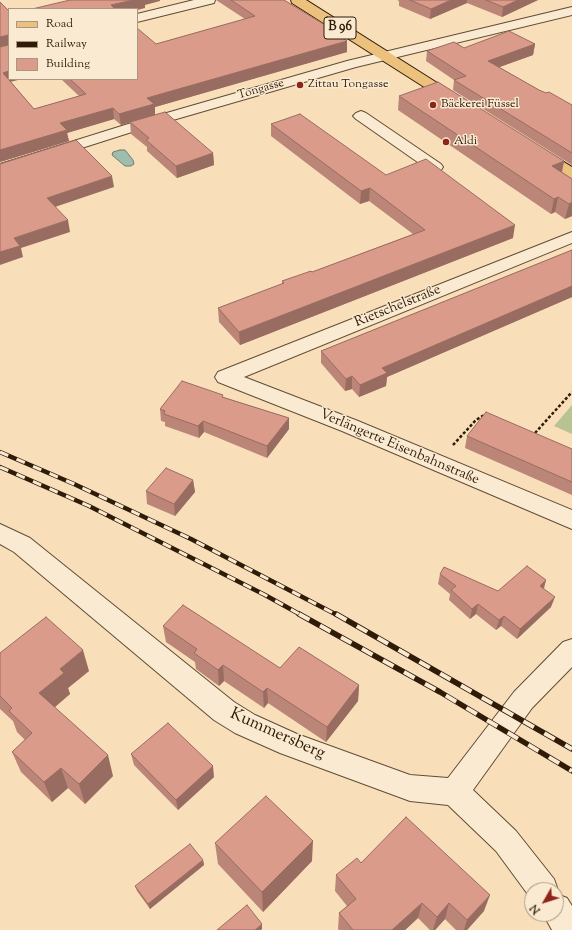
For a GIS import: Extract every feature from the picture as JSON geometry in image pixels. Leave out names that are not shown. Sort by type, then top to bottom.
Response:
[{"type":"main road","name":"B 96","points":[[297,0],[470,110]]},
{"type":"main road","points":[[523,143],[572,174]]},
{"type":"street","points":[[138,18],[209,0]]},
{"type":"street","name":"Tongasse","points":[[0,170],[130,128],[384,55],[572,11]]},
{"type":"street","points":[[478,20],[511,26]]},
{"type":"street","points":[[371,112],[361,116],[435,167]]},
{"type":"street","name":"Rietschelstraße","points":[[225,377],[572,237]]},
{"type":"street","name":"Verlängerte Eisenbahnstraße","points":[[225,377],[350,426],[572,520]]},
{"type":"street","name":"Kummersberg","points":[[0,533],[22,545],[224,711],[245,724],[290,744],[410,788],[455,792]]},
{"type":"street","points":[[537,882],[506,841],[455,792],[523,700],[572,650]]},
{"type":"street","points":[[564,921],[570,930]]},
{"type":"path","points":[[535,433],[572,392]]},
{"type":"path","points":[[449,450],[476,420],[484,415]]},
{"type":"green space","points":[[572,405],[572,434],[554,426]]},
{"type":"shaded area","points":[[125,150],[133,160],[134,164],[131,166],[125,166],[112,155],[113,152]]},
{"type":"building","points":[[70,0],[133,0],[111,5],[114,8],[36,8]]},
{"type":"building","points":[[231,0],[284,0],[325,25],[347,41],[147,98],[154,104],[119,114],[113,108],[60,123],[67,130],[0,150],[0,47],[8,45],[8,71],[3,73],[34,109],[86,94],[71,80],[138,80],[138,29],[156,44],[255,16]]},
{"type":"building","points":[[410,0],[451,0],[431,9]]},
{"type":"building","points":[[486,0],[518,0],[503,7]]},
{"type":"building","points":[[0,2],[8,10],[8,35],[0,37]]},
{"type":"building","points":[[509,31],[535,44],[488,61],[539,90],[546,93],[549,92],[572,105],[572,153],[454,80],[466,76],[427,51],[454,42],[464,48]]},
{"type":"building","points":[[438,82],[564,161],[552,166],[572,179],[572,202],[569,204],[558,197],[554,199],[399,96]]},
{"type":"building","points":[[165,112],[213,153],[176,166],[146,140],[149,138],[130,122]]},
{"type":"building","points":[[300,114],[386,175],[426,159],[515,225],[239,332],[218,308],[284,283],[282,281],[311,271],[312,272],[425,230],[370,188],[361,191],[271,124]]},
{"type":"building","points":[[76,140],[112,176],[47,198],[68,220],[14,238],[20,246],[0,252],[0,164]]},
{"type":"building","points":[[572,250],[572,286],[382,368],[387,373],[360,385],[352,376],[346,379],[321,351]]},
{"type":"building","points":[[182,381],[223,395],[222,397],[289,418],[267,446],[203,421],[198,426],[164,414],[165,411],[160,409]]},
{"type":"building","points":[[486,412],[572,449],[572,482],[467,436]]},
{"type":"building","points":[[166,468],[193,480],[174,504],[146,491]]},
{"type":"building","points":[[527,566],[546,580],[540,586],[555,597],[520,629],[504,616],[499,620],[478,604],[472,609],[451,590],[456,586],[440,574],[444,567],[498,591]]},
{"type":"building","points":[[183,605],[280,668],[299,647],[359,685],[327,727],[267,688],[263,692],[223,665],[218,670],[194,653],[197,649],[163,626]]},
{"type":"building","points":[[46,617],[83,650],[60,669],[64,673],[39,693],[108,755],[79,784],[61,768],[44,782],[12,752],[32,733],[9,711],[12,708],[0,696],[0,653]]},
{"type":"building","points":[[168,723],[213,766],[176,800],[131,754]]},
{"type":"building","points":[[266,796],[313,841],[262,892],[215,843]]},
{"type":"building","points":[[406,817],[490,895],[467,920],[449,903],[437,917],[422,903],[392,930],[353,930],[339,913],[356,899],[336,875],[357,858],[361,863]]},
{"type":"building","points":[[190,844],[203,860],[148,904],[135,886]]},
{"type":"building","points":[[247,905],[262,924],[255,930],[217,930]]},
{"type":"railway","points":[[0,452],[74,484],[191,539],[337,615]]},
{"type":"railway","points":[[0,467],[89,506],[265,595],[301,615]]},
{"type":"railway","points":[[299,614],[440,692],[572,771]]},
{"type":"railway","points":[[336,614],[572,749]]},
{"type":"place","name":"Zittau Tongasse","points":[[300,85]]},
{"type":"place","name":"Bäckerei Füssel","points":[[433,105]]},
{"type":"place","name":"Aldi","points":[[446,142]]}]
